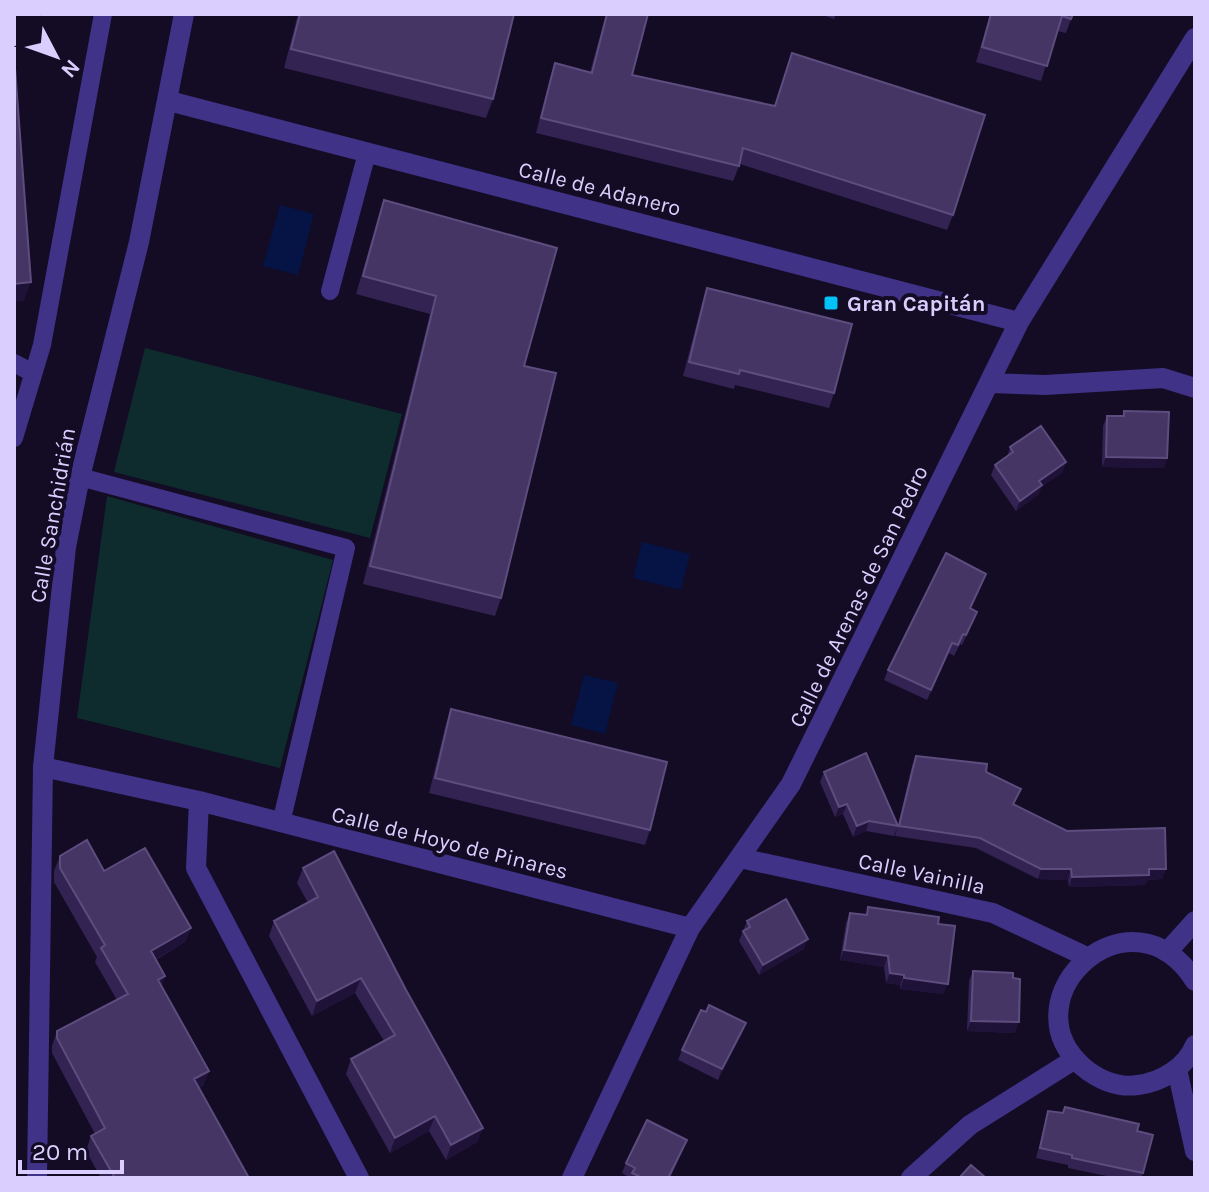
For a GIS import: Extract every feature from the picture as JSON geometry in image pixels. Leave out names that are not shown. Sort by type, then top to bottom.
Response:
[{"type":"street","name":"Calle Sanchidrián","points":[[37,1178],[43,767],[66,547],[80,477],[139,242],[184,14]]},
{"type":"street","name":"Calle de Arenas de San Pedro","points":[[572,1178],[690,928],[791,784],[1019,322],[1195,38]]},
{"type":"street","name":"Calle de Adanero","points":[[169,101],[1019,322]]},
{"type":"street","points":[[990,383],[1045,385],[1163,378],[1195,388]]},
{"type":"street","name":"Calle de Hoyo de Pinares","points":[[43,767],[199,801],[690,928]]},
{"type":"street","points":[[199,801],[196,868],[359,1178]]},
{"type":"street","name":"Calle Vainilla","points":[[740,858],[993,913],[1087,957]]},
{"type":"street","points":[[1168,951],[1195,921]]},
{"type":"street","points":[[1195,981],[1185,965],[1168,951],[1148,943],[1126,941],[1106,946],[1087,957],[1071,974],[1061,994],[1059,1017],[1063,1039],[1075,1059],[1092,1074],[1113,1084],[1135,1086],[1158,1081],[1177,1069],[1195,1045]]},
{"type":"street","points":[[911,1178],[970,1125],[1075,1059]]},
{"type":"street","points":[[1177,1069],[1195,1151]]},
{"type":"lane","points":[[14,438],[42,345],[103,14]]},
{"type":"lane","points":[[330,291],[367,153]]},
{"type":"lane","points":[[14,363],[33,373]]},
{"type":"lane","points":[[80,477],[346,548],[281,823]]},
{"type":"green space","points":[[145,348],[402,414],[370,538],[114,472]]},
{"type":"green space","points":[[107,496],[333,560],[280,768],[77,718]]},
{"type":"shaded area","points":[[280,205],[314,214],[298,275],[263,266]]},
{"type":"shaded area","points":[[642,542],[690,554],[681,590],[633,578]]},
{"type":"shaded area","points":[[584,675],[618,683],[605,734],[571,725]]},
{"type":"building","points":[[300,14],[514,14],[493,99],[291,49]]},
{"type":"building","points":[[607,14],[648,14],[632,75],[775,106],[792,53],[985,115],[953,215],[743,148],[739,166],[541,118],[555,63],[592,73]]},
{"type":"building","points":[[991,14],[1073,14],[1071,19],[1062,16],[1047,66],[982,47]]},
{"type":"building","points":[[14,55],[31,282],[14,284]]},
{"type":"building","points":[[384,200],[557,248],[524,366],[556,373],[501,598],[370,566],[436,296],[363,276]]},
{"type":"building","points":[[707,288],[852,324],[834,393],[740,370],[739,374],[689,362]]},
{"type":"building","points":[[1124,411],[1169,412],[1167,458],[1106,457],[1107,416],[1124,416]]},
{"type":"building","points":[[1041,426],[1066,462],[1039,481],[1042,485],[1020,501],[995,465],[1013,452],[1010,447]]},
{"type":"building","points":[[946,553],[986,574],[970,608],[977,612],[958,645],[952,643],[931,690],[888,670]]},
{"type":"building","points":[[451,709],[667,762],[650,830],[435,778]]},
{"type":"building","points":[[866,753],[898,826],[869,821],[857,826],[847,804],[839,807],[824,772]]},
{"type":"building","points":[[916,756],[987,764],[986,772],[1021,789],[1013,804],[1067,831],[1165,828],[1166,869],[1149,869],[1149,875],[1072,877],[1071,869],[1041,869],[980,838],[899,826]]},
{"type":"building","points":[[87,840],[104,871],[145,848],[191,928],[151,951],[165,976],[158,980],[209,1071],[194,1079],[249,1178],[115,1178],[91,1136],[105,1128],[57,1038],[57,1031],[128,994],[101,948],[105,945],[60,868],[60,856]]},
{"type":"building","points":[[334,851],[406,990],[483,1128],[451,1145],[435,1116],[395,1138],[351,1059],[395,1035],[361,978],[317,1001],[274,921],[318,897],[303,868]]},
{"type":"building","points":[[786,899],[808,939],[763,965],[743,931],[750,927],[747,921]]},
{"type":"building","points":[[868,907],[939,917],[938,924],[955,926],[948,984],[890,973],[888,956],[844,950],[850,913],[867,915]]},
{"type":"building","points":[[973,971],[1013,973],[1013,978],[1020,979],[1019,1022],[971,1021]]},
{"type":"building","points":[[709,1005],[746,1023],[722,1069],[682,1050],[701,1010],[706,1012]]},
{"type":"building","points":[[1065,1107],[1139,1124],[1137,1131],[1153,1135],[1143,1173],[1040,1148],[1048,1111],[1063,1113]]},
{"type":"building","points":[[647,1120],[687,1140],[668,1178],[643,1178],[632,1173],[635,1168],[626,1163]]},
{"type":"building","points":[[971,1165],[986,1178],[959,1178]]},
{"type":"place","name":"Gran Capitán","points":[[831,303]]}]
